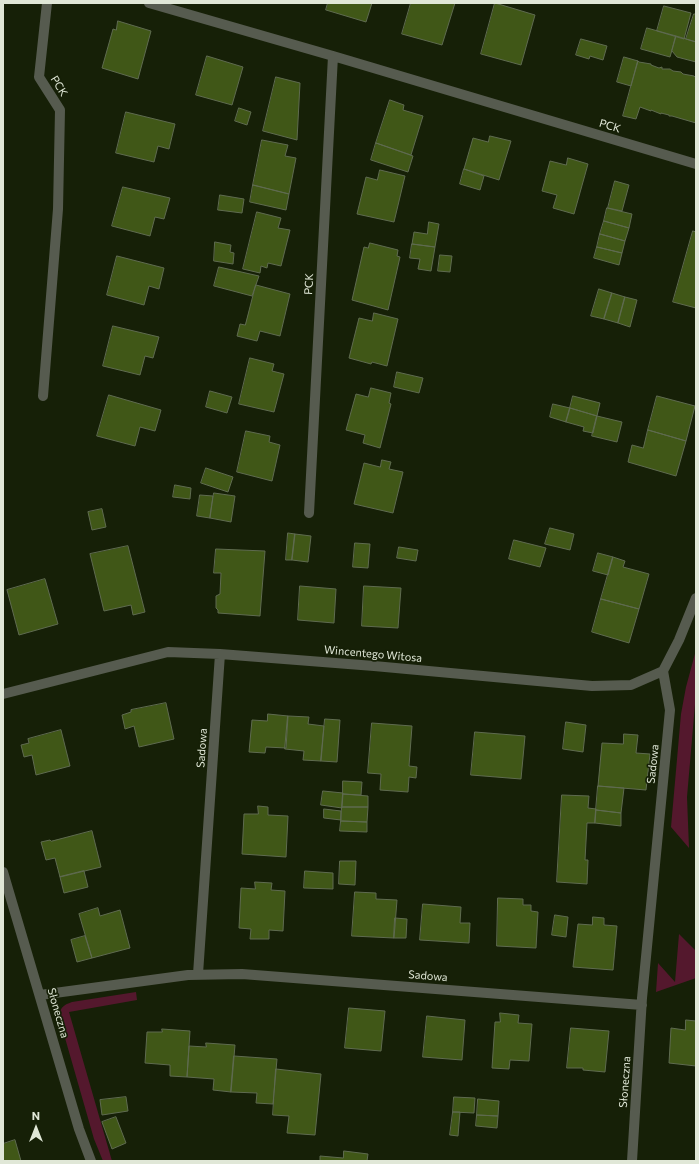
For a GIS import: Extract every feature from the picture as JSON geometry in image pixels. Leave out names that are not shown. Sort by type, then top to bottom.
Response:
[{"type":"street","name":"PCK","points":[[43,396],[58,209],[60,110],[40,77],[47,3]]},
{"type":"street","name":"PCK","points":[[149,3],[696,164]]},
{"type":"street","name":"PCK","points":[[309,514],[333,56]]},
{"type":"street","points":[[663,671],[680,640],[696,598]]},
{"type":"street","name":"Wincentego Witosa","points":[[3,694],[168,652],[220,654],[374,666],[592,686],[631,685],[663,671]]},
{"type":"street","name":"Sadowa","points":[[220,654],[198,974],[242,974],[642,1005],[670,710],[663,671]]},
{"type":"street","name":"Słoneczna","points":[[3,872],[79,1129],[91,1161]]},
{"type":"street","points":[[40,995],[198,974]]},
{"type":"street","name":"Słoneczna","points":[[632,1161],[642,1005]]},
{"type":"shaded area","points":[[696,650],[696,693],[687,797],[689,848],[671,827],[681,714],[686,687]]},
{"type":"shaded area","points":[[679,934],[696,951],[696,978],[656,992],[658,963],[675,982]]},
{"type":"shaded area","points":[[136,992],[137,1000],[69,1012],[112,1161],[103,1161],[94,1139],[59,1014],[62,1007],[72,1002]]},
{"type":"building","points":[[328,3],[372,3],[366,22],[326,10]]},
{"type":"building","points":[[411,3],[455,3],[442,45],[402,34]]},
{"type":"building","points":[[495,3],[535,15],[521,65],[481,54]]},
{"type":"building","points":[[664,6],[691,13],[684,39],[657,31]]},
{"type":"building","points":[[694,14],[696,14],[696,42],[686,39]]},
{"type":"building","points":[[118,21],[151,31],[138,79],[102,68],[113,29],[116,30]]},
{"type":"building","points":[[647,28],[676,36],[670,57],[641,49]]},
{"type":"building","points":[[676,36],[696,42],[696,62],[677,57],[672,51]]},
{"type":"building","points":[[581,39],[607,46],[603,60],[590,56],[589,59],[576,55]]},
{"type":"building","points":[[207,56],[243,67],[232,105],[196,95]]},
{"type":"building","points":[[624,57],[638,61],[631,86],[617,82]]},
{"type":"building","points":[[638,61],[651,64],[659,68],[662,67],[662,69],[670,69],[681,72],[696,78],[696,123],[640,107],[636,119],[623,116]]},
{"type":"building","points":[[276,77],[300,83],[297,140],[263,131]]},
{"type":"building","points":[[390,100],[404,105],[403,110],[423,116],[411,155],[376,143]]},
{"type":"building","points":[[239,108],[251,112],[247,125],[235,121]]},
{"type":"building","points":[[126,112],[175,124],[169,149],[158,146],[154,162],[116,153]]},
{"type":"building","points":[[490,136],[511,141],[499,180],[464,169],[473,138],[488,142]]},
{"type":"building","points":[[262,140],[288,145],[285,156],[296,158],[289,194],[253,185]]},
{"type":"building","points":[[376,143],[413,156],[408,172],[371,160]]},
{"type":"building","points":[[568,158],[588,164],[574,214],[553,208],[557,195],[542,191],[550,161],[566,165]]},
{"type":"building","points":[[464,169],[484,176],[480,190],[460,184]]},
{"type":"building","points":[[380,170],[405,176],[394,222],[357,214],[366,177],[377,180]]},
{"type":"building","points":[[615,181],[629,185],[622,211],[608,208]]},
{"type":"building","points":[[253,185],[289,194],[286,210],[250,202]]},
{"type":"building","points":[[123,187],[170,198],[164,219],[155,217],[150,236],[112,226]]},
{"type":"building","points":[[220,195],[244,199],[242,213],[218,210]]},
{"type":"building","points":[[607,208],[632,214],[629,228],[604,221]]},
{"type":"building","points":[[257,212],[281,218],[278,228],[290,230],[281,266],[268,263],[267,268],[261,266],[260,273],[243,269]]},
{"type":"building","points":[[604,221],[629,228],[625,241],[600,234]]},
{"type":"building","points":[[429,222],[439,224],[435,247],[412,244],[414,232],[427,234]]},
{"type":"building","points":[[693,231],[696,232],[696,308],[673,302]]},
{"type":"building","points":[[600,234],[625,241],[622,253],[597,247]]},
{"type":"building","points":[[215,242],[231,245],[230,252],[234,253],[233,264],[214,261]]},
{"type":"building","points":[[370,243],[398,250],[397,256],[400,257],[388,310],[352,300],[364,247],[368,248]]},
{"type":"building","points":[[412,244],[435,247],[431,271],[418,269],[420,259],[410,258]]},
{"type":"building","points":[[597,247],[622,253],[619,265],[594,258]]},
{"type":"building","points":[[440,255],[452,256],[450,272],[438,271]]},
{"type":"building","points":[[117,256],[164,268],[159,289],[149,286],[144,305],[107,295]]},
{"type":"building","points":[[219,267],[259,276],[252,296],[214,286]]},
{"type":"building","points":[[256,285],[290,294],[280,336],[260,331],[257,341],[237,336],[240,324],[245,325]]},
{"type":"building","points":[[599,289],[612,293],[604,319],[591,316]]},
{"type":"building","points":[[612,293],[625,297],[618,323],[604,319]]},
{"type":"building","points":[[625,297],[637,300],[630,327],[618,323]]},
{"type":"building","points":[[374,313],[398,319],[387,366],[372,362],[371,364],[349,358],[359,318],[372,321]]},
{"type":"building","points":[[113,326],[159,337],[153,358],[145,356],[140,375],[103,366]]},
{"type":"building","points":[[250,358],[274,364],[272,371],[284,374],[274,412],[239,404]]},
{"type":"building","points":[[397,372],[423,378],[419,393],[394,387]]},
{"type":"building","points":[[371,388],[391,393],[389,403],[391,404],[380,448],[363,443],[365,435],[346,430],[356,394],[368,397]]},
{"type":"building","points":[[210,391],[232,397],[227,413],[206,407]]},
{"type":"building","points":[[109,395],[161,410],[155,431],[140,427],[135,446],[97,436]]},
{"type":"building","points":[[573,396],[600,403],[597,416],[570,408]]},
{"type":"building","points":[[657,396],[695,406],[686,441],[648,430]]},
{"type":"building","points":[[553,404],[570,408],[566,422],[550,417]]},
{"type":"building","points":[[570,408],[597,416],[593,433],[583,431],[584,427],[566,422]]},
{"type":"building","points":[[597,416],[622,422],[617,442],[592,436]]},
{"type":"building","points":[[648,430],[686,441],[676,476],[628,462],[632,445],[643,448]]},
{"type":"building","points":[[246,431],[270,436],[269,442],[280,445],[272,481],[237,472]]},
{"type":"building","points":[[382,460],[391,462],[389,469],[403,472],[393,513],[354,504],[364,463],[380,467]]},
{"type":"building","points":[[206,468],[233,477],[228,492],[201,483]]},
{"type":"building","points":[[175,485],[191,488],[190,499],[173,497]]},
{"type":"building","points":[[214,493],[235,496],[231,522],[210,518]]},
{"type":"building","points":[[200,495],[213,496],[210,518],[197,516]]},
{"type":"building","points":[[102,509],[106,527],[92,530],[88,512]]},
{"type":"building","points":[[550,528],[574,534],[570,550],[545,544]]},
{"type":"building","points":[[288,533],[295,534],[292,560],[286,560]]},
{"type":"building","points":[[295,534],[311,536],[308,562],[292,560]]},
{"type":"building","points":[[514,540],[546,548],[540,567],[509,559]]},
{"type":"building","points":[[355,543],[370,544],[368,568],[353,567]]},
{"type":"building","points":[[128,546],[145,612],[133,615],[131,605],[104,611],[90,554]]},
{"type":"building","points":[[399,547],[418,550],[416,561],[397,558]]},
{"type":"building","points":[[216,549],[265,551],[260,616],[218,613],[216,608],[216,596],[220,594],[221,573],[214,573]]},
{"type":"building","points":[[598,553],[613,557],[608,575],[593,571]]},
{"type":"building","points":[[613,557],[625,561],[623,567],[649,574],[639,609],[601,599]]},
{"type":"building","points":[[45,579],[58,624],[19,635],[7,590]]},
{"type":"building","points":[[300,586],[336,589],[334,623],[298,620]]},
{"type":"building","points":[[364,586],[401,588],[398,628],[362,626]]},
{"type":"building","points":[[601,599],[639,609],[629,643],[592,632]]},
{"type":"building","points":[[166,703],[174,739],[139,747],[134,726],[125,729],[122,715],[131,712],[131,710]]},
{"type":"building","points":[[268,714],[288,716],[286,748],[266,747],[265,753],[249,752],[252,720],[267,721]]},
{"type":"building","points":[[288,716],[309,717],[308,724],[324,726],[321,761],[303,760],[304,751],[285,749]]},
{"type":"building","points":[[325,719],[340,720],[337,762],[321,761]]},
{"type":"building","points":[[566,722],[586,725],[583,752],[563,749]]},
{"type":"building","points":[[372,723],[412,726],[409,766],[417,767],[416,778],[409,777],[408,792],[380,790],[381,774],[368,773]]},
{"type":"building","points":[[61,730],[70,766],[36,775],[32,755],[24,757],[21,745],[29,743],[28,739]]},
{"type":"building","points":[[475,732],[525,736],[521,779],[471,775]]},
{"type":"building","points":[[624,734],[638,735],[636,753],[650,754],[646,790],[598,786],[602,743],[623,744]]},
{"type":"building","points":[[343,781],[362,782],[361,795],[343,794]]},
{"type":"building","points":[[598,786],[624,788],[621,813],[596,810]]},
{"type":"building","points":[[323,791],[343,793],[342,808],[321,805]]},
{"type":"building","points":[[343,794],[368,796],[368,807],[342,807]]},
{"type":"building","points":[[562,795],[589,796],[588,808],[596,809],[595,823],[587,823],[585,860],[588,860],[587,884],[557,882]]},
{"type":"building","points":[[258,806],[268,807],[268,815],[288,816],[286,857],[242,854],[244,814],[258,814]]},
{"type":"building","points":[[342,807],[368,807],[367,822],[341,821]]},
{"type":"building","points":[[324,809],[341,811],[341,820],[324,818]]},
{"type":"building","points":[[596,810],[621,813],[621,826],[595,823]]},
{"type":"building","points":[[341,821],[367,822],[367,832],[340,831]]},
{"type":"building","points":[[92,831],[101,867],[60,877],[55,858],[46,860],[41,842]]},
{"type":"building","points":[[340,861],[356,861],[355,885],[339,884]]},
{"type":"building","points":[[84,871],[88,887],[64,893],[60,877]]},
{"type":"building","points":[[305,871],[333,873],[333,889],[304,888]]},
{"type":"building","points":[[255,882],[272,883],[271,890],[285,891],[283,931],[269,930],[269,939],[250,939],[251,929],[239,928],[241,888],[255,889]]},
{"type":"building","points":[[355,892],[376,893],[376,899],[397,900],[394,938],[352,936]]},
{"type":"building","points":[[498,898],[523,899],[523,905],[531,905],[531,911],[538,912],[536,948],[497,946]]},
{"type":"building","points":[[423,904],[461,907],[460,923],[470,923],[469,943],[420,940]]},
{"type":"building","points":[[98,908],[100,916],[120,910],[130,948],[92,958],[79,914]]},
{"type":"building","points":[[555,915],[568,917],[566,937],[552,935]]},
{"type":"building","points":[[593,917],[604,918],[604,925],[617,926],[613,970],[573,967],[578,924],[592,925]]},
{"type":"building","points":[[395,918],[407,919],[406,938],[394,938]]},
{"type":"building","points":[[85,936],[92,958],[77,962],[71,940]]},
{"type":"building","points":[[349,1008],[385,1011],[381,1051],[345,1048]]},
{"type":"building","points":[[500,1013],[519,1015],[518,1023],[532,1024],[529,1061],[510,1060],[509,1069],[492,1068],[495,1022],[500,1022]]},
{"type":"building","points":[[427,1016],[465,1020],[462,1060],[423,1057]]},
{"type":"building","points":[[686,1020],[696,1021],[696,1066],[669,1063],[671,1028],[685,1030]]},
{"type":"building","points":[[571,1028],[609,1031],[605,1072],[583,1070],[583,1068],[567,1068]]},
{"type":"building","points":[[162,1029],[190,1031],[187,1077],[170,1076],[170,1065],[145,1063],[147,1032],[162,1032]]},
{"type":"building","points":[[206,1043],[235,1045],[231,1092],[213,1090],[214,1079],[187,1077],[189,1046],[206,1047]]},
{"type":"building","points":[[234,1056],[277,1059],[273,1104],[256,1103],[257,1093],[231,1092]]},
{"type":"building","points":[[276,1069],[321,1074],[315,1135],[287,1133],[289,1116],[273,1115]]},
{"type":"building","points":[[126,1097],[128,1111],[102,1115],[100,1100]]},
{"type":"building","points":[[454,1097],[475,1098],[474,1113],[453,1112]]},
{"type":"building","points":[[478,1099],[499,1101],[498,1116],[477,1115]]},
{"type":"building","points":[[453,1112],[460,1112],[458,1136],[450,1135]]},
{"type":"building","points":[[477,1115],[498,1116],[497,1128],[476,1126]]},
{"type":"building","points":[[116,1117],[126,1143],[112,1149],[102,1122]]},
{"type":"building","points":[[15,1140],[21,1161],[3,1161],[3,1144]]},
{"type":"building","points":[[344,1151],[368,1154],[367,1161],[320,1161],[320,1156],[343,1158]]}]
